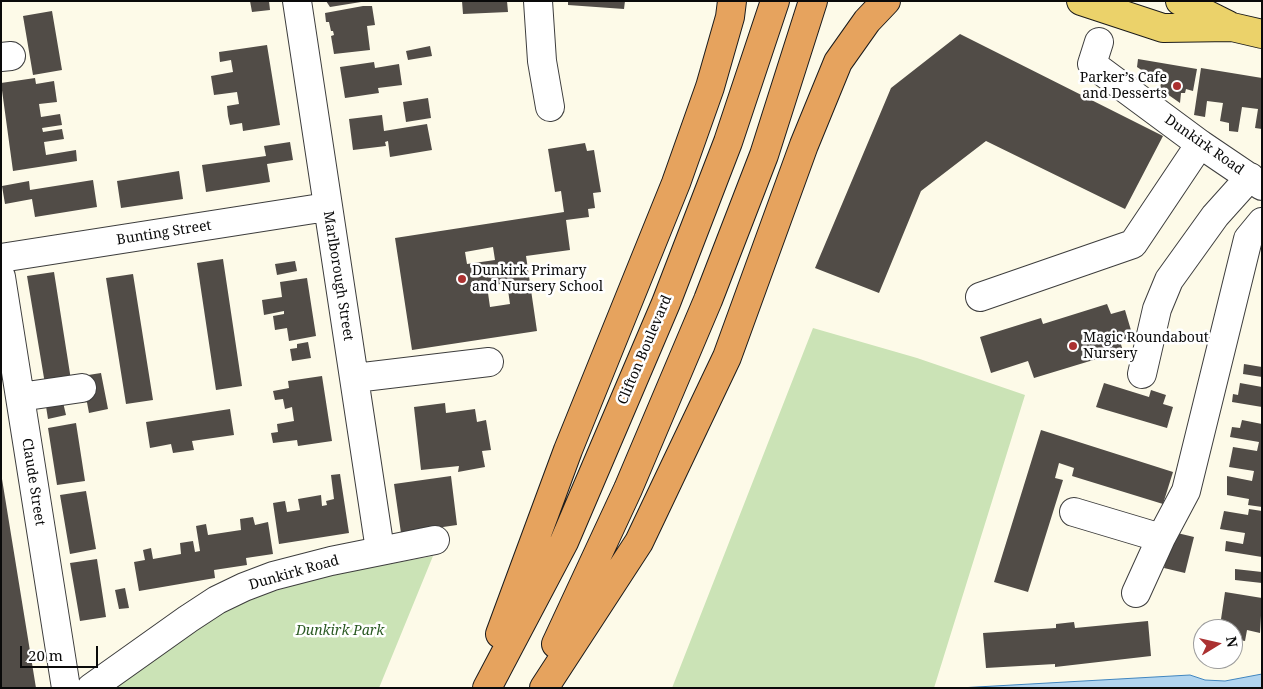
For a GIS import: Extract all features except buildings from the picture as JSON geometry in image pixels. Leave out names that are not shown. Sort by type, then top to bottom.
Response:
[{"type":"highway","points":[[481,688],[564,459],[676,183],[710,87],[730,17],[732,1]]},
{"type":"highway","name":"Clifton Boulevard","points":[[487,688],[564,542],[666,303],[728,142],[775,1]]},
{"type":"highway","points":[[536,688],[656,425],[708,300],[764,155],[813,1]]},
{"type":"highway","points":[[544,688],[638,542],[727,357],[804,145],[838,62],[868,21],[886,1]]},
{"type":"main road","points":[[1081,1],[1163,28],[1232,27]]},
{"type":"main road","points":[[1180,1],[1232,27],[1262,34]]},
{"type":"street","name":"Marlborough Street","points":[[297,1],[380,550]]},
{"type":"street","points":[[538,1],[542,61],[550,107]]},
{"type":"street","name":"Dunkirk Road","points":[[1099,42],[1092,64],[1200,144],[1256,182]]},
{"type":"street","points":[[980,297],[1133,244],[1200,144]]},
{"type":"street","points":[[1142,374],[1157,309],[1169,280],[1215,216],[1256,182]]},
{"type":"street","name":"Bunting Street","points":[[1,258],[327,207]]},
{"type":"street","points":[[1136,592],[1161,538],[1186,491],[1248,238],[1262,222]]},
{"type":"street","name":"Claude Street","points":[[1,277],[66,688]]},
{"type":"street","points":[[355,378],[489,362]]},
{"type":"street","points":[[20,397],[82,388]]},
{"type":"street","points":[[1074,512],[1161,538]]},
{"type":"street","name":"Dunkirk Road","points":[[91,688],[188,619],[244,587],[273,576],[380,550],[435,540]]},
{"type":"green space","points":[[813,328],[917,358],[1025,395],[934,688],[672,688]]},
{"type":"green space","name":"Dunkirk Park","points":[[433,556],[379,688],[109,688],[193,626],[258,596],[324,576]]},
{"type":"water","points":[[1262,674],[1262,688],[959,688],[1190,675],[1205,680],[1225,681]]},
{"type":"place","name":"Parker’s Cafe and Desserts","points":[[1177,86]]},
{"type":"place","name":"Dunkirk Primary and Nursery School","points":[[462,279]]},
{"type":"place","name":"Magic Roundabout Nursery","points":[[1073,346]]}]
